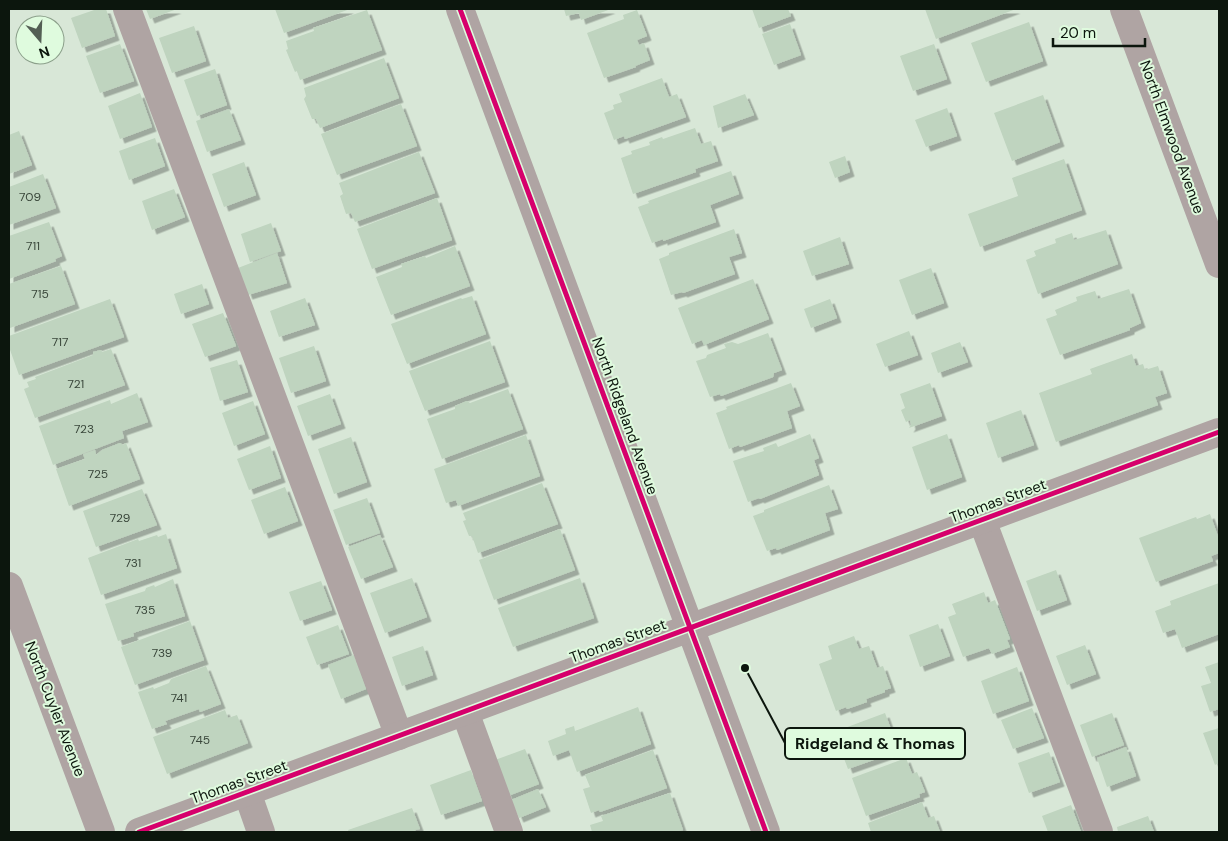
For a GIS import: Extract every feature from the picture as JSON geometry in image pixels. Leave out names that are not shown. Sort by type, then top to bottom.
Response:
[{"type":"street","points":[[127,9],[399,736]]},
{"type":"street","name":"North Ridgeland Avenue","points":[[460,9],[766,832]]},
{"type":"street","name":"North Elmwood Avenue","points":[[1124,9],[1219,264]]},
{"type":"street","name":"Thomas Street","points":[[139,832],[1219,432]]},
{"type":"street","points":[[982,520],[1099,832]]},
{"type":"street","name":"North Cuyler Avenue","points":[[9,586],[101,832]]},
{"type":"street","points":[[464,712],[509,832]]},
{"type":"street","points":[[247,792],[261,832]]},
{"type":"building","points":[[97,9],[106,9],[115,36],[82,48],[71,18]]},
{"type":"building","points":[[146,9],[177,9],[150,19]]},
{"type":"building","points":[[275,9],[350,9],[284,33]]},
{"type":"building","points":[[564,9],[611,9],[581,20],[579,13],[566,16]]},
{"type":"building","points":[[752,9],[788,9],[791,16],[759,28]]},
{"type":"building","points":[[925,9],[1016,9],[936,39]]},
{"type":"building","points":[[367,10],[382,50],[300,80],[286,50],[288,49],[286,41],[314,31],[313,28]]},
{"type":"building","points":[[637,10],[647,36],[637,40],[639,45],[644,43],[650,60],[604,78],[587,33],[624,19],[623,15]]},
{"type":"building","points":[[1029,22],[1043,61],[986,82],[971,43]]},
{"type":"building","points":[[790,24],[801,55],[774,65],[762,34]]},
{"type":"building","points":[[194,26],[206,61],[172,73],[159,38]]},
{"type":"building","points":[[120,44],[134,81],[100,93],[86,56]]},
{"type":"building","points":[[934,44],[947,79],[913,91],[900,56]]},
{"type":"building","points":[[384,58],[399,98],[320,128],[316,119],[312,119],[304,99],[306,96],[304,88]]},
{"type":"building","points":[[215,69],[227,105],[197,116],[184,80]]},
{"type":"building","points":[[662,78],[669,97],[677,94],[686,117],[625,139],[624,136],[614,140],[604,113],[614,109],[613,105],[622,102],[619,94]]},
{"type":"building","points":[[140,93],[152,127],[120,139],[108,106]]},
{"type":"building","points":[[745,94],[754,115],[718,128],[713,106]]},
{"type":"building","points":[[1043,95],[1060,142],[1012,161],[994,113]]},
{"type":"building","points":[[401,104],[417,146],[337,175],[321,134]]},
{"type":"building","points":[[947,108],[957,136],[926,147],[915,120]]},
{"type":"building","points":[[229,109],[241,140],[207,152],[196,121]]},
{"type":"building","points":[[695,128],[701,144],[711,141],[718,161],[695,169],[696,172],[633,194],[621,158],[632,154],[631,151],[650,145],[649,142]]},
{"type":"building","points":[[19,131],[32,165],[9,174],[9,135]]},
{"type":"building","points":[[155,138],[165,166],[129,180],[119,151]]},
{"type":"building","points":[[419,152],[435,193],[355,222],[351,213],[346,214],[340,196],[343,194],[339,183]]},
{"type":"building","points":[[845,156],[850,172],[835,178],[829,162]]},
{"type":"building","points":[[1064,159],[1082,210],[980,247],[968,214],[1018,196],[1012,178]]},
{"type":"building","points":[[244,162],[256,195],[224,207],[212,174]]},
{"type":"building","points":[[731,171],[739,194],[710,205],[716,222],[663,241],[663,239],[652,243],[638,207],[649,203],[648,201]]},
{"type":"building","points":[[43,174],[56,208],[9,225],[9,187]]},
{"type":"building","points":[[174,189],[185,217],[152,230],[142,201]]},
{"type":"building","points":[[437,198],[452,240],[372,269],[357,229]]},
{"type":"building","points":[[49,222],[62,256],[55,259],[56,261],[9,279],[9,236]]},
{"type":"building","points":[[271,223],[281,251],[250,262],[241,234]]},
{"type":"building","points":[[734,229],[742,253],[729,257],[735,274],[683,293],[671,295],[659,259],[669,255],[669,253]]},
{"type":"building","points":[[1106,230],[1118,264],[1038,294],[1026,260],[1036,256],[1034,251],[1056,243],[1055,239],[1072,233],[1074,240]]},
{"type":"building","points":[[840,237],[849,264],[812,276],[803,251]]},
{"type":"building","points":[[455,246],[470,286],[391,315],[376,277],[402,267],[401,264],[425,256],[426,258]]},
{"type":"building","points":[[277,253],[287,283],[248,295],[238,268]]},
{"type":"building","points":[[61,266],[75,304],[10,328],[9,284]]},
{"type":"building","points":[[931,268],[944,303],[912,315],[899,280]]},
{"type":"building","points":[[753,279],[769,319],[704,345],[702,340],[692,344],[678,308]]},
{"type":"building","points":[[202,284],[209,304],[181,314],[174,294]]},
{"type":"building","points":[[1129,289],[1141,323],[1130,328],[1130,330],[1060,355],[1046,319],[1057,315],[1055,310],[1077,301],[1076,297],[1095,291],[1098,299]]},
{"type":"building","points":[[472,296],[486,334],[407,364],[391,324],[461,298]]},
{"type":"building","points":[[305,298],[315,325],[279,337],[270,311]]},
{"type":"building","points":[[110,299],[124,337],[19,375],[9,347],[9,336]]},
{"type":"building","points":[[830,299],[837,318],[811,328],[804,309]]},
{"type":"building","points":[[223,313],[236,346],[205,357],[192,324]]},
{"type":"building","points":[[909,331],[918,355],[885,367],[876,344]]},
{"type":"building","points":[[768,333],[782,370],[774,373],[773,377],[721,396],[720,394],[710,397],[696,361],[726,348],[724,344],[732,342],[738,344]]},
{"type":"building","points":[[490,341],[505,382],[425,411],[409,371]]},
{"type":"building","points":[[960,342],[968,362],[938,373],[931,353]]},
{"type":"building","points":[[314,346],[326,381],[291,393],[279,358]]},
{"type":"building","points":[[111,349],[125,385],[35,418],[24,389],[29,387],[27,382],[36,379],[35,377],[93,355],[93,352]]},
{"type":"building","points":[[1132,354],[1136,366],[1143,364],[1145,370],[1158,366],[1167,393],[1155,397],[1158,405],[1056,442],[1039,393],[1092,374],[1090,369]]},
{"type":"building","points":[[237,360],[248,392],[220,401],[210,368]]},
{"type":"building","points":[[791,383],[800,406],[787,411],[792,428],[740,447],[739,445],[729,449],[716,413],[727,409],[726,407]]},
{"type":"building","points":[[930,383],[942,416],[909,428],[911,425],[910,420],[906,422],[901,410],[905,408],[900,394]]},
{"type":"building","points":[[508,389],[523,429],[442,459],[427,419],[455,409],[455,406],[467,401],[470,403]]},
{"type":"building","points":[[137,393],[148,422],[122,431],[124,438],[53,465],[39,426],[110,400],[111,404]]},
{"type":"building","points":[[330,394],[341,424],[308,436],[297,406]]},
{"type":"building","points":[[253,401],[265,434],[234,446],[222,413]]},
{"type":"building","points":[[1021,410],[1034,445],[998,458],[986,423]]},
{"type":"building","points":[[810,434],[819,458],[814,460],[819,475],[748,502],[733,461],[764,451],[763,448],[776,443],[778,447]]},
{"type":"building","points":[[947,434],[962,477],[927,490],[912,447]]},
{"type":"building","points":[[526,435],[540,476],[458,506],[456,500],[446,503],[434,469]]},
{"type":"building","points":[[351,437],[367,482],[334,494],[318,449]]},
{"type":"building","points":[[120,443],[123,445],[126,443],[140,479],[69,506],[56,469],[85,459],[83,454],[95,450],[96,455],[102,450]]},
{"type":"building","points":[[270,446],[281,478],[249,490],[237,459]]},
{"type":"building","points":[[542,483],[558,524],[478,553],[472,536],[469,536],[463,521],[466,520],[463,513]]},
{"type":"building","points":[[829,485],[838,509],[825,513],[830,530],[777,550],[776,548],[767,551],[753,516]]},
{"type":"building","points":[[285,487],[298,521],[264,534],[251,500]]},
{"type":"building","points":[[142,489],[157,525],[96,547],[83,511]]},
{"type":"building","points":[[367,498],[380,533],[346,545],[333,510]]},
{"type":"building","points":[[1210,514],[1219,539],[1219,553],[1211,556],[1213,561],[1156,582],[1139,538],[1196,517],[1197,519]]},
{"type":"building","points":[[560,529],[575,570],[494,600],[479,560]]},
{"type":"building","points":[[166,534],[177,568],[101,595],[88,558],[138,539],[139,541]]},
{"type":"building","points":[[380,535],[393,567],[361,579],[348,547]]},
{"type":"building","points":[[1056,570],[1067,600],[1037,611],[1026,581]]},
{"type":"building","points":[[412,578],[427,617],[385,633],[370,593]]},
{"type":"building","points":[[580,578],[594,618],[513,647],[498,608]]},
{"type":"building","points":[[173,579],[185,616],[133,633],[134,636],[118,641],[105,604],[145,591],[146,588],[154,585],[155,587]]},
{"type":"building","points":[[321,581],[332,610],[300,621],[289,592]]},
{"type":"building","points":[[1219,583],[1219,634],[1182,648],[1175,629],[1163,633],[1155,611],[1171,605],[1170,601]]},
{"type":"building","points":[[984,592],[988,603],[995,600],[1010,639],[1007,640],[1010,647],[992,654],[989,648],[963,657],[948,617],[956,614],[952,604]]},
{"type":"building","points":[[190,621],[204,660],[135,685],[121,647]]},
{"type":"building","points":[[938,624],[950,656],[920,667],[909,635]]},
{"type":"building","points":[[338,625],[349,654],[317,665],[306,637]]},
{"type":"building","points":[[854,636],[859,649],[869,646],[877,668],[883,666],[891,688],[866,699],[867,702],[836,711],[819,664],[832,659],[828,646]]},
{"type":"building","points":[[1085,645],[1096,674],[1067,685],[1056,656]]},
{"type":"building","points":[[423,646],[433,675],[402,686],[392,657]]},
{"type":"building","points":[[354,655],[366,689],[341,699],[328,665]]},
{"type":"building","points":[[1219,662],[1219,709],[1210,712],[1201,686],[1211,683],[1205,667]]},
{"type":"building","points":[[206,666],[221,704],[200,712],[199,709],[165,721],[167,724],[152,729],[138,692],[153,687],[154,689],[169,683],[171,679]]},
{"type":"building","points":[[1017,667],[1029,701],[993,714],[981,681]]},
{"type":"building","points":[[638,707],[651,744],[577,772],[569,750],[553,756],[548,741],[566,734],[565,729],[574,726],[575,731]]},
{"type":"building","points":[[1032,708],[1044,738],[1013,749],[1001,720]]},
{"type":"building","points":[[225,710],[228,718],[237,715],[248,743],[167,774],[153,737]]},
{"type":"building","points":[[885,713],[899,751],[848,769],[834,732]]},
{"type":"building","points":[[1112,713],[1124,745],[1092,757],[1080,725]]},
{"type":"building","points":[[1219,728],[1219,763],[1215,765],[1203,733]]},
{"type":"building","points":[[1126,747],[1136,776],[1107,787],[1097,758]]},
{"type":"building","points":[[525,749],[539,784],[508,796],[495,760]]},
{"type":"building","points":[[653,750],[667,788],[600,812],[599,810],[591,813],[583,789],[590,787],[585,775]]},
{"type":"building","points":[[1049,752],[1060,782],[1029,793],[1018,763]]},
{"type":"building","points":[[906,758],[912,774],[917,772],[925,792],[919,794],[920,797],[866,816],[852,778]]},
{"type":"building","points":[[471,770],[482,801],[441,815],[430,785]]},
{"type":"building","points":[[538,789],[546,807],[519,818],[511,800]]},
{"type":"building","points":[[670,793],[683,830],[675,832],[592,832],[590,825],[603,821],[601,816]]},
{"type":"building","points":[[922,802],[928,818],[934,816],[940,832],[871,832],[868,823]]},
{"type":"building","points":[[1071,805],[1081,832],[1048,832],[1042,816]]},
{"type":"building","points":[[412,808],[420,829],[415,830],[416,832],[349,832],[348,830]]},
{"type":"building","points":[[1148,816],[1154,832],[1118,832],[1117,827]]},
{"type":"cycle path","points":[[460,9],[766,832]]},
{"type":"cycle path","points":[[139,832],[1219,432]]},
{"type":"place","name":"Ridgeland & Thomas","points":[[745,668]]}]
